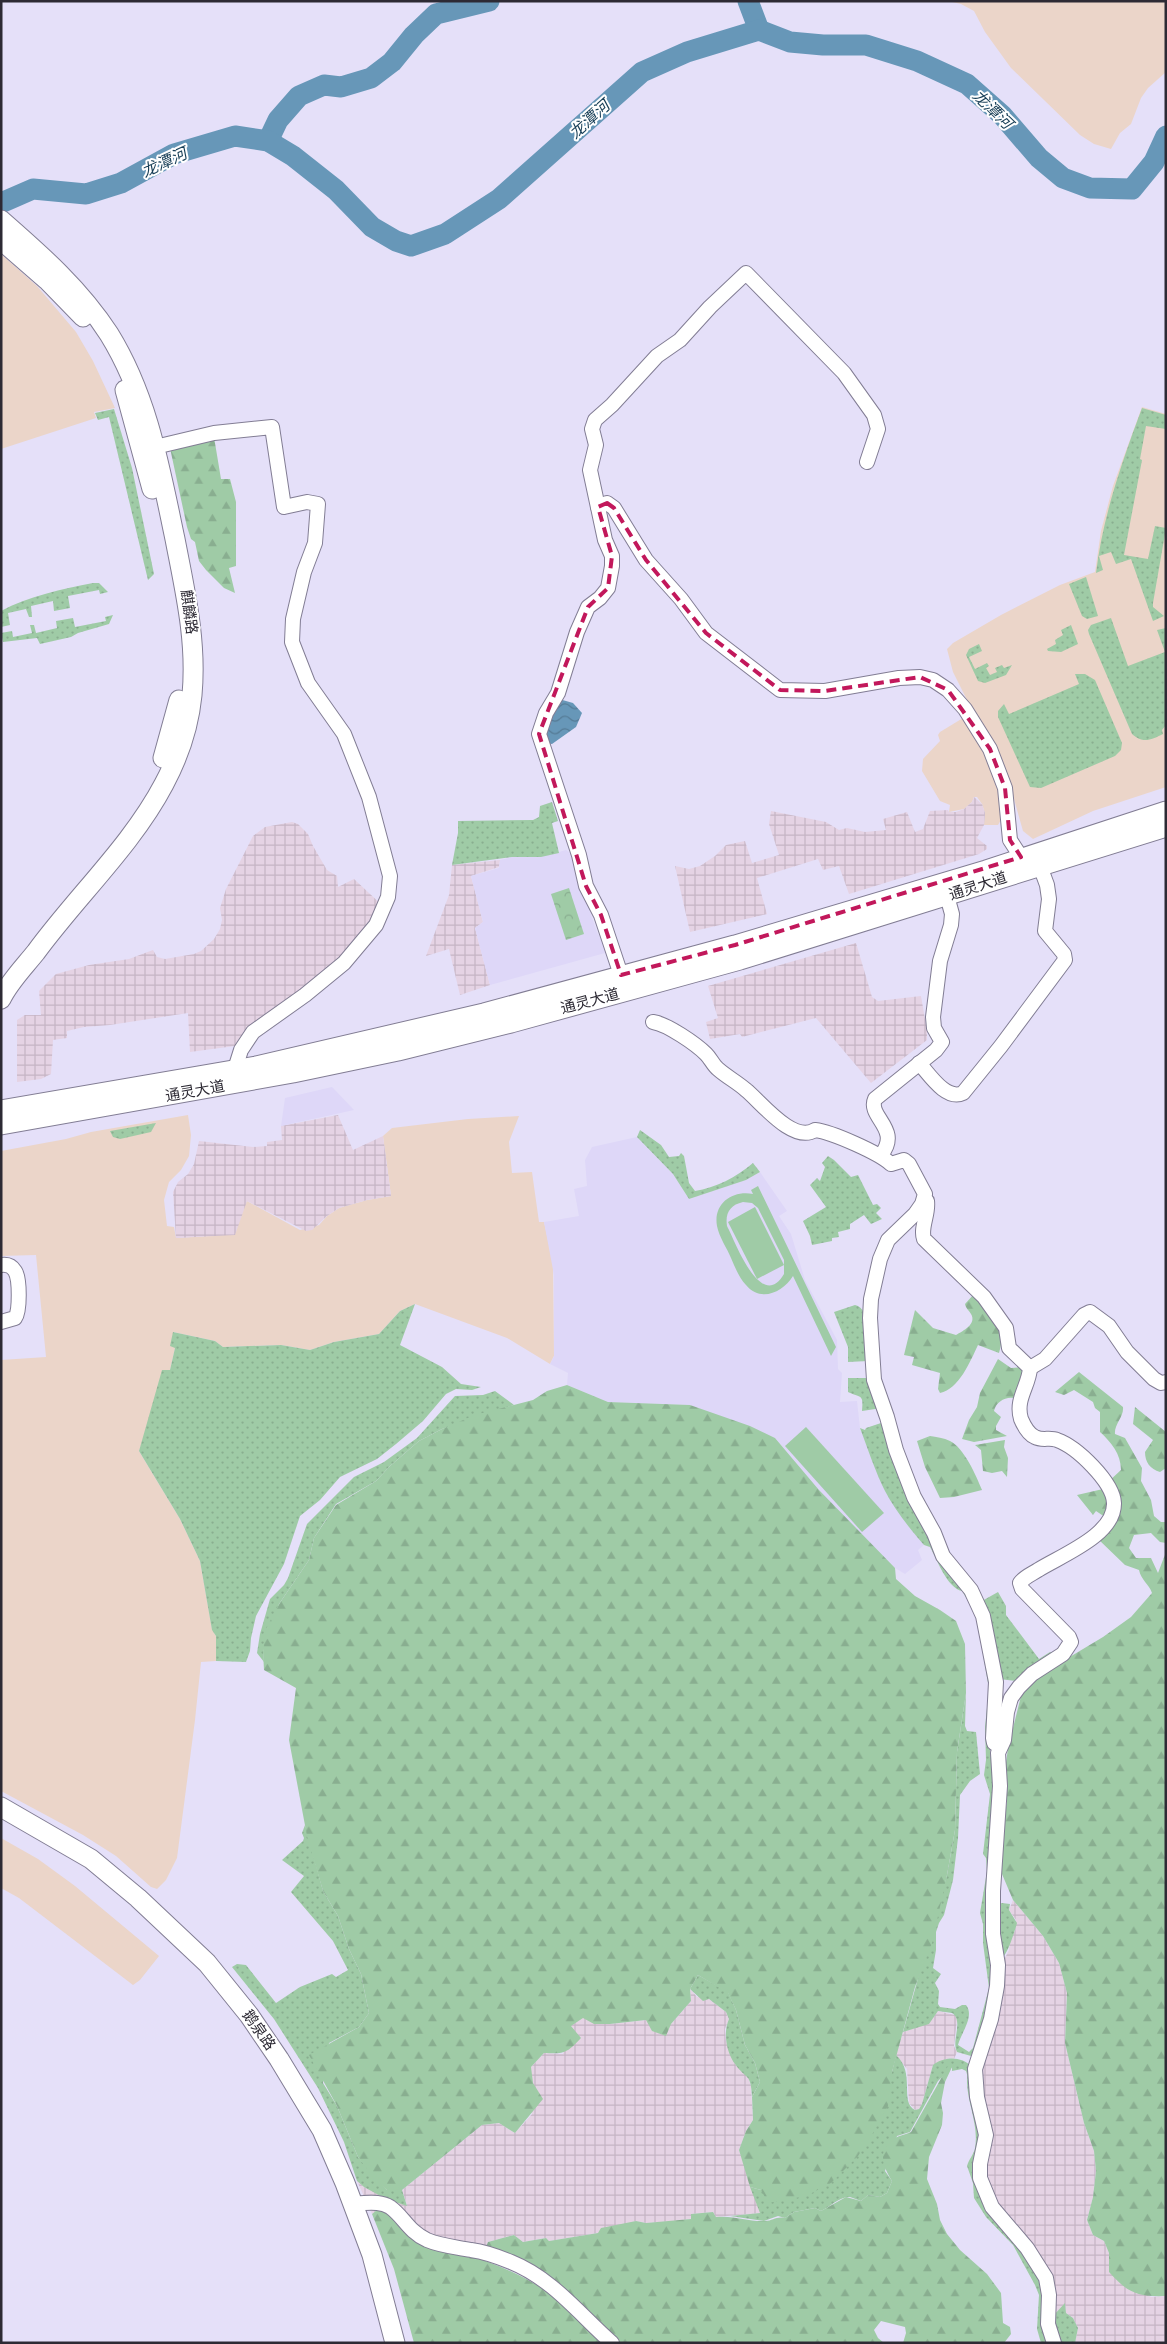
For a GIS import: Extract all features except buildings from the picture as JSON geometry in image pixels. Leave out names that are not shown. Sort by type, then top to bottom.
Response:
[{"type":"main road","name":"麒麟路","points":[[1,999],[48,935],[140,823],[173,767],[186,732],[192,694],[192,630],[184,579],[148,420],[130,374],[98,318],[68,281],[4,233]]},
{"type":"main road","name":"麒麟路","points":[[1,978],[130,815],[153,780],[168,746],[180,699],[182,661],[178,604],[172,560],[134,421],[115,363],[89,323],[4,233]]},
{"type":"main road","name":"通灵大道","points":[[1,1110],[288,1059],[466,1017],[735,945],[986,870],[1166,811]]},
{"type":"main road","name":"通灵大道","points":[[1,1126],[293,1073],[398,1051],[740,960],[1166,827]]},
{"type":"main road","name":"鹅泉路","points":[[1,1807],[95,1862],[166,1922],[218,1975],[259,2029],[314,2114],[352,2203],[380,2280],[395,2343]]},
{"type":"main road","name":"鹅泉路","points":[[1,1820],[84,1869],[114,1892],[194,1966],[241,2023],[292,2100],[319,2150],[369,2284],[384,2343]]},
{"type":"street","points":[[621,975],[601,915],[586,886],[579,855],[538,734],[546,713],[558,692],[570,649],[588,607],[600,598],[608,588],[612,556],[605,540],[590,470],[596,445],[592,429],[595,420],[612,405],[657,356],[680,340],[710,307],[746,273],[844,374],[874,416],[878,429],[867,462]]},
{"type":"street","points":[[155,447],[214,433],[272,426],[284,507],[307,502],[318,504],[315,543],[304,572],[293,619],[292,642],[308,683],[344,734],[369,797],[390,876],[387,904],[369,936],[334,974],[253,1032],[241,1050],[235,1069]]},
{"type":"street","points":[[598,507],[606,503],[611,505],[646,560],[681,599],[706,633],[780,690],[826,691],[900,678],[933,680],[948,690],[965,710],[990,749],[1005,788],[1010,840],[1021,857]]},
{"type":"street","points":[[919,1063],[947,1093],[958,1095],[962,1093],[1001,1046],[1065,960],[1064,954],[1045,931],[1049,899],[1047,885],[1040,866]]},
{"type":"street","points":[[881,1155],[888,1144],[888,1135],[873,1102],[878,1095],[897,1082],[940,1046],[942,1042],[934,1028],[933,1018],[940,961],[951,925],[952,914],[947,896]]},
{"type":"street","points":[[653,1022],[666,1027],[703,1051],[716,1068],[746,1090],[777,1120],[806,1133],[821,1130],[881,1155],[891,1164],[904,1160],[924,1191],[924,1199],[915,1214],[888,1240],[883,1250],[870,1308],[869,1329],[873,1372],[876,1390],[914,1497],[934,1533],[943,1556],[966,1582],[982,1611],[996,1682],[993,1738],[994,1743],[1000,1747]]},
{"type":"street","points":[[924,1199],[927,1201],[928,1209],[922,1235],[924,1239],[984,1297],[1006,1328],[1009,1348],[1030,1368]]},
{"type":"street","points":[[1,1264],[9,1266],[16,1273],[20,1310],[16,1318],[1,1322]]},
{"type":"street","points":[[1054,2343],[1048,2324],[1049,2295],[1046,2278],[1027,2248],[992,2207],[980,2178],[986,2135],[978,2097],[975,2069],[991,2018],[997,1986],[998,1965],[994,1945],[992,1914],[1000,1786],[998,1753],[1004,1740],[1009,1704],[1019,1687],[1032,1674],[1063,1654],[1071,1642],[1070,1637],[1022,1589],[1020,1583],[1063,1554],[1098,1535],[1112,1518],[1114,1511],[1111,1491],[1081,1456],[1058,1440],[1035,1437],[1025,1427],[1020,1415],[1020,1404],[1030,1368],[1046,1359],[1087,1312],[1090,1312],[1110,1326],[1127,1352],[1154,1380],[1161,1383],[1166,1382]]},
{"type":"street","points":[[352,2203],[371,2202],[390,2207],[412,2231],[426,2240],[441,2245],[484,2253],[524,2268],[552,2287],[612,2343]]},
{"type":"highlighted area","points":[[607,503],[614,508],[646,560],[706,633],[780,690],[825,691],[920,677],[948,690],[990,749],[1005,788],[1010,840],[1021,857],[735,945],[621,975],[601,915],[586,886],[539,734],[588,607],[608,588],[612,556],[598,507]]},
{"type":"shaded area","points":[[948,1],[1166,1],[1166,72],[1148,88],[1141,98],[1131,124],[1120,133],[1111,149],[1094,144],[1080,135],[1011,68],[985,32],[974,11],[961,4]]},
{"type":"shaded area","points":[[1,254],[37,286],[76,332],[93,361],[115,408],[94,412],[96,418],[1,449]]},
{"type":"shaded area","points":[[1142,407],[1166,414],[1166,787],[1093,811],[1033,839],[1023,831],[996,747],[972,710],[953,672],[947,649],[953,643],[1001,615],[1060,585],[1095,572],[1101,531],[1113,486]]},
{"type":"shaded area","points":[[963,718],[983,747],[998,781],[1002,818],[998,825],[984,825],[985,813],[977,797],[974,797],[972,802],[964,809],[949,812],[950,805],[940,801],[922,771],[923,759],[940,741],[938,735],[940,732]]},
{"type":"shaded area","points":[[974,797],[982,804],[985,813],[984,825],[977,838],[987,846],[987,849],[979,854],[849,894],[839,866],[823,870],[818,859],[757,878],[767,914],[690,932],[675,866],[689,869],[700,866],[715,856],[726,845],[745,841],[752,863],[779,855],[769,824],[771,811],[826,822],[839,830],[847,828],[865,832],[886,830],[883,819],[907,812],[915,832],[923,829],[930,811],[948,810],[949,812],[956,812],[964,809],[972,802]]},
{"type":"shaded area","points":[[292,822],[298,824],[308,834],[327,870],[337,876],[338,887],[354,879],[384,907],[347,957],[235,1046],[190,1052],[188,1013],[84,1027],[67,1031],[67,1038],[53,1040],[51,1074],[41,1079],[17,1082],[17,1020],[25,1015],[41,1015],[39,991],[56,974],[89,965],[129,959],[153,950],[157,957],[165,959],[201,951],[214,939],[220,929],[222,920],[220,908],[226,889],[253,836],[265,827]]},
{"type":"shaded area","points":[[566,850],[574,856],[583,892],[597,932],[606,949],[605,953],[490,985],[475,928],[483,922],[471,876],[499,868],[500,860],[512,857],[541,857]]},
{"type":"shaded area","points":[[500,860],[499,867],[471,876],[483,922],[475,928],[490,985],[460,995],[449,949],[426,956],[449,895],[452,865]]},
{"type":"shaded area","points":[[856,943],[872,997],[878,1001],[921,996],[927,1031],[927,1040],[871,1083],[816,1018],[742,1037],[740,1034],[710,1039],[706,1022],[718,1018],[708,986]]},
{"type":"shaded area","points":[[332,1087],[354,1110],[281,1126],[285,1098]]},
{"type":"shaded area","points":[[188,1115],[191,1135],[189,1156],[181,1170],[169,1182],[164,1200],[167,1226],[174,1227],[176,1238],[207,1236],[247,1201],[300,1230],[319,1225],[327,1216],[339,1208],[391,1196],[383,1136],[392,1128],[468,1119],[519,1116],[509,1142],[512,1173],[532,1172],[539,1222],[544,1222],[553,1263],[554,1356],[550,1364],[507,1338],[415,1304],[400,1311],[379,1334],[334,1342],[310,1350],[281,1345],[223,1347],[215,1341],[173,1332],[175,1348],[170,1370],[139,1451],[180,1519],[200,1561],[212,1629],[216,1636],[216,1661],[201,1662],[177,1858],[166,1880],[157,1889],[151,1887],[116,1856],[83,1835],[1,1791],[1,1360],[46,1357],[36,1255],[1,1256],[1,1151],[66,1139],[91,1132]]},
{"type":"shaded area","points":[[338,1115],[353,1150],[383,1136],[391,1196],[339,1208],[312,1230],[306,1231],[247,1201],[235,1235],[176,1238],[173,1192],[178,1182],[188,1174],[194,1164],[199,1141],[253,1147],[267,1146],[267,1142],[282,1140],[281,1126]]},
{"type":"shaded area","points":[[637,1137],[673,1174],[689,1199],[746,1180],[760,1172],[787,1211],[779,1216],[791,1234],[805,1280],[837,1340],[838,1369],[842,1373],[840,1402],[857,1401],[860,1428],[897,1509],[924,1545],[918,1550],[922,1560],[905,1574],[895,1568],[872,1546],[819,1490],[775,1438],[690,1405],[608,1402],[567,1385],[568,1373],[550,1364],[554,1356],[554,1275],[544,1222],[579,1216],[574,1189],[587,1186],[585,1160],[592,1147]]},
{"type":"shaded area","points":[[1,1838],[38,1859],[75,1886],[159,1956],[140,1980],[133,1985],[19,1898],[1,1888]]},
{"type":"shaded area","points":[[1013,1900],[1043,1936],[1059,1963],[1067,1993],[1065,2043],[1084,2123],[1094,2151],[1096,2171],[1093,2197],[1087,2220],[1093,2235],[1104,2241],[1109,2253],[1109,2272],[1151,2297],[1166,2296],[1166,2343],[1075,2343],[1078,2328],[1073,2318],[1066,2313],[1065,2304],[1053,2316],[987,2185],[986,2162],[991,2147],[990,2127],[979,2074],[1001,1959],[1005,1958],[1009,1950],[1010,1938],[1015,1931],[1016,1920],[1009,1910]]},
{"type":"shaded area","points":[[690,1989],[697,1997],[709,1999],[726,2012],[729,2019],[725,2029],[726,2041],[735,2064],[748,2076],[751,2086],[753,2120],[746,2131],[739,2150],[761,2213],[716,2217],[713,2212],[691,2214],[691,2219],[676,2221],[646,2223],[636,2221],[598,2233],[549,2241],[545,2238],[523,2242],[514,2235],[488,2242],[486,2247],[443,2242],[377,2210],[372,2214],[357,2181],[364,2187],[407,2205],[402,2190],[482,2125],[499,2123],[515,2133],[532,2114],[531,2067],[544,2053],[563,2054],[570,2026],[583,2017],[610,2024],[646,2020],[671,2024],[691,2001]]},
{"type":"shaded area","points":[[938,2011],[955,2015],[957,2020],[954,2046],[957,2052],[954,2059],[949,2058],[933,2065],[922,2104],[919,2109],[915,2110],[909,2103],[907,2069],[896,2055],[903,2032],[929,2023]]},
{"type":"green space","points":[[1142,408],[1166,415],[1166,429],[1146,426],[1140,459],[1142,460],[1124,555],[1148,559],[1155,526],[1166,528],[1153,603],[1153,607],[1164,616],[1153,621],[1131,559],[1116,564],[1111,552],[1099,556],[1103,570],[1096,573],[1103,530],[1108,510]]},
{"type":"green space","points":[[114,409],[132,468],[154,574],[148,580],[109,417],[98,420],[95,413]]},
{"type":"green space","points":[[214,437],[221,479],[230,479],[236,502],[236,566],[229,568],[235,593],[224,588],[199,561],[195,542],[191,539],[187,527],[170,448]]},
{"type":"green space","points":[[1086,577],[1098,616],[1087,619],[1082,616],[1069,584]]},
{"type":"green space","points":[[99,583],[108,592],[100,594],[99,590],[68,596],[70,608],[54,611],[53,601],[31,606],[32,617],[29,617],[26,609],[8,613],[10,625],[1,627],[1,611],[11,606],[46,594]]},
{"type":"green space","points":[[113,615],[109,624],[78,633],[71,637],[40,644],[37,638],[3,642],[1,633],[12,631],[13,637],[32,633],[30,625],[34,625],[36,633],[57,628],[56,621],[73,618],[75,627],[106,621],[105,617]]},
{"type":"green space","points":[[1111,618],[1128,666],[1165,652],[1157,630],[1166,628],[1166,725],[1162,730],[1163,734],[1151,739],[1143,740],[1132,734],[1089,634],[1088,630],[1091,625]]},
{"type":"green space","points":[[1071,625],[1078,644],[1061,652],[1048,651],[1047,649],[1056,644],[1055,640],[1063,635],[1061,630]]},
{"type":"green space","points":[[979,644],[982,651],[969,657],[975,669],[987,663],[989,666],[986,668],[990,675],[997,672],[995,668],[1002,665],[1004,668],[1012,665],[1006,675],[985,683],[978,681],[966,655],[969,649]]},
{"type":"green space","points":[[1075,674],[1085,674],[1095,680],[1122,743],[1121,750],[1115,756],[1041,788],[1030,787],[998,717],[998,711],[1004,704],[1009,714],[1079,684]]},
{"type":"green space","points":[[552,802],[558,821],[552,823],[559,853],[541,857],[512,857],[452,865],[458,833],[458,821],[533,820],[539,817],[540,806]]},
{"type":"green space","points":[[569,888],[584,934],[566,940],[551,894]]},
{"type":"green space","points":[[156,1123],[151,1132],[120,1139],[113,1137],[110,1131]]},
{"type":"green space","points":[[640,1130],[661,1145],[669,1157],[679,1156],[681,1153],[684,1156],[689,1183],[695,1191],[726,1181],[753,1163],[760,1172],[746,1180],[689,1199],[673,1174],[637,1137]]},
{"type":"green space","points":[[828,1156],[851,1177],[858,1175],[873,1205],[877,1204],[881,1208],[876,1213],[882,1219],[871,1224],[864,1215],[850,1224],[850,1229],[838,1232],[839,1237],[832,1238],[832,1241],[812,1245],[803,1221],[826,1207],[810,1185],[817,1178],[820,1181],[825,1167],[822,1163]]},
{"type":"green space","points":[[758,1186],[836,1347],[831,1356],[793,1276],[778,1291],[765,1294],[752,1290],[737,1272],[719,1234],[717,1226],[718,1211],[726,1200],[738,1194],[753,1194],[751,1190]],"holes":[[[738,1203],[752,1203],[758,1208],[784,1260],[784,1274],[775,1284],[767,1285],[758,1280],[742,1258],[727,1226],[728,1213],[732,1207]]]},
{"type":"green space","points":[[755,1207],[784,1265],[757,1279],[728,1222]]},
{"type":"green space","points":[[974,1294],[992,1314],[1000,1327],[1001,1343],[999,1353],[978,1345],[958,1381],[940,1393],[938,1389],[940,1373],[912,1365],[914,1357],[904,1355],[915,1310],[933,1328],[956,1335],[971,1324],[971,1314],[965,1304]]},
{"type":"green space","points":[[415,1304],[400,1345],[442,1367],[461,1384],[481,1387],[472,1390],[456,1389],[446,1394],[423,1421],[396,1444],[377,1459],[340,1477],[320,1500],[300,1516],[284,1564],[256,1616],[250,1651],[246,1662],[216,1661],[216,1636],[212,1630],[200,1561],[180,1519],[139,1451],[162,1370],[170,1370],[175,1348],[170,1346],[173,1332],[215,1341],[223,1347],[281,1345],[310,1350],[334,1342],[379,1334],[400,1311]]},
{"type":"green space","points":[[855,1305],[864,1313],[866,1320],[868,1329],[868,1361],[848,1362],[848,1347],[834,1312]]},
{"type":"green space","points":[[998,1359],[1011,1368],[1023,1367],[1025,1369],[1017,1399],[1003,1400],[995,1407],[994,1411],[1001,1417],[996,1430],[1007,1436],[974,1442],[962,1439],[969,1420],[977,1407],[980,1393]]},
{"type":"green space","points":[[1079,1372],[1123,1407],[1115,1434],[1125,1438],[1142,1468],[1141,1481],[1151,1500],[1154,1516],[1161,1522],[1166,1522],[1166,1543],[1160,1542],[1151,1533],[1134,1535],[1129,1548],[1136,1558],[1151,1558],[1158,1573],[1166,1552],[1166,2296],[1140,2294],[1122,2285],[1109,2272],[1109,2253],[1104,2241],[1093,2235],[1087,2220],[1093,2197],[1096,2171],[1094,2151],[1084,2123],[1065,2043],[1067,1993],[1059,1963],[1043,1936],[1013,1900],[1002,1874],[1001,1834],[1007,1802],[1005,1770],[1008,1748],[1021,1696],[1038,1676],[1103,1637],[1131,1617],[1152,1593],[1141,1577],[1139,1570],[1125,1565],[1098,1539],[1108,1529],[1108,1482],[1121,1470],[1121,1464],[1115,1449],[1100,1432],[1100,1412],[1095,1408],[1093,1402],[1074,1390],[1064,1395],[1055,1392]]},
{"type":"green space","points":[[848,1378],[870,1378],[882,1408],[862,1411],[862,1399],[848,1392]]},
{"type":"green space","points":[[567,1385],[608,1402],[690,1405],[750,1426],[775,1438],[819,1490],[895,1568],[896,1579],[915,1596],[956,1621],[965,1644],[966,1693],[957,1752],[955,1830],[932,1943],[915,1987],[892,2072],[888,2106],[858,2156],[831,2183],[806,2196],[768,2203],[761,2190],[750,2187],[739,2150],[746,2131],[753,2120],[752,2097],[760,2082],[755,2063],[745,2045],[736,2010],[728,1993],[698,1975],[690,1989],[691,2001],[671,2024],[666,2036],[652,2031],[646,2020],[594,2024],[583,2018],[571,2026],[581,2038],[565,2052],[544,2053],[531,2067],[533,2083],[543,2099],[515,2133],[499,2123],[482,2125],[402,2190],[387,2190],[374,2178],[358,2157],[337,2106],[309,2055],[359,2027],[369,2013],[361,1974],[349,1949],[338,1916],[323,1891],[307,1836],[289,1740],[296,1688],[264,1670],[263,1652],[266,1629],[279,1604],[309,1560],[314,1538],[336,1505],[376,1481],[419,1441],[442,1429],[475,1415],[533,1400],[547,1391]]},
{"type":"green space","points":[[495,1391],[514,1405],[442,1429],[419,1441],[376,1481],[336,1504],[314,1538],[309,1560],[279,1604],[263,1652],[264,1662],[257,1653],[260,1634],[270,1599],[284,1585],[288,1578],[307,1524],[354,1477],[384,1462],[417,1438],[455,1396],[483,1395]]},
{"type":"green space","points":[[1135,1407],[1166,1432],[1166,1468],[1160,1472],[1151,1467],[1146,1459],[1145,1452],[1153,1440],[1133,1424]]},
{"type":"green space","points":[[884,1422],[977,1608],[990,1667],[989,1742],[994,1783],[993,1990],[974,2055],[971,2056],[957,2052],[955,2042],[957,2021],[952,2013],[938,2011],[929,2024],[903,2032],[947,1875],[955,1830],[957,1752],[966,1693],[965,1726],[967,1731],[976,1732],[980,1774],[970,1781],[960,1795],[958,1838],[953,1880],[944,1915],[936,1932],[933,1968],[941,1974],[935,1983],[939,1991],[938,2004],[940,2007],[955,2009],[966,2005],[968,2009],[968,2019],[958,2045],[969,2052],[973,2048],[989,1988],[983,1943],[983,1924],[980,1913],[987,1871],[986,1858],[983,1854],[990,1794],[984,1775],[986,1760],[985,1727],[989,1689],[976,1614],[962,1591],[952,1585],[947,1579],[930,1547],[924,1545],[898,1512],[885,1491],[875,1468],[860,1428],[865,1430]]},
{"type":"green space","points":[[806,1427],[884,1513],[862,1532],[785,1446]]},
{"type":"green space","points":[[930,1436],[943,1438],[955,1444],[965,1456],[982,1490],[954,1497],[940,1498],[925,1467],[917,1441]]},
{"type":"green space","points":[[1005,1440],[1004,1447],[1008,1458],[1007,1477],[1002,1471],[992,1473],[983,1471],[981,1450],[975,1445]]},
{"type":"green space","points":[[1103,1489],[1108,1495],[1108,1519],[1096,1511],[1093,1515],[1077,1495]]},
{"type":"green space","points":[[998,1592],[1006,1606],[1006,1615],[1039,1659],[1050,1652],[1056,1654],[1016,1681],[999,1679],[982,1601]]},
{"type":"green space","points":[[305,1825],[323,1891],[338,1916],[349,1949],[361,1974],[369,2013],[359,2027],[329,2043],[323,2083],[337,2106],[358,2157],[387,2190],[402,2190],[407,2206],[386,2199],[357,2181],[344,2142],[318,2088],[274,2019],[232,1967],[237,1964],[246,1965],[276,2003],[300,1987],[332,1974],[336,1977],[348,1970],[333,1941],[291,1892],[304,1876],[282,1860],[303,1841],[302,1833]]},
{"type":"green space","points":[[999,1904],[1010,1904],[1009,1910],[1017,1923],[1013,1937],[1001,1959],[999,1954]]},
{"type":"green space","points":[[698,1975],[728,1992],[736,2010],[745,2045],[755,2063],[760,2082],[752,2097],[749,2080],[735,2064],[728,2048],[726,2030],[729,2019],[726,2012],[709,1999],[703,2001],[690,1989]]},
{"type":"green space","points":[[896,2055],[902,2062],[905,2070],[908,2101],[915,2110],[919,2109],[922,2104],[933,2065],[942,2060],[953,2058],[968,2063],[972,2067],[982,2125],[976,2162],[1014,2240],[1042,2281],[1048,2343],[1041,2343],[1037,2329],[1039,2295],[1035,2285],[1013,2245],[986,2217],[974,2198],[973,2183],[967,2166],[974,2150],[976,2132],[968,2091],[967,2074],[962,2069],[952,2071],[952,2067],[938,2081],[910,2132],[897,2136],[885,2171],[892,2181],[887,2193],[880,2197],[868,2195],[861,2201],[846,2197],[821,2211],[815,2208],[794,2212],[785,2218],[778,2216],[764,2221],[730,2216],[760,2213],[750,2187],[761,2190],[892,2072]]},
{"type":"green space","points":[[948,2066],[952,2067],[945,2082],[941,2103],[943,2113],[942,2125],[929,2157],[927,2179],[937,2204],[940,2220],[947,2234],[960,2250],[987,2274],[1001,2293],[1003,2323],[1010,2327],[1011,2334],[1004,2343],[903,2343],[906,2333],[905,2327],[881,2321],[874,2330],[878,2338],[884,2343],[618,2343],[589,2312],[559,2285],[526,2264],[486,2247],[488,2242],[514,2235],[523,2242],[546,2238],[549,2241],[598,2233],[601,2228],[636,2221],[646,2223],[691,2219],[691,2214],[713,2212],[716,2217],[768,2221],[785,2218],[794,2212],[815,2208],[821,2211],[846,2197],[861,2201],[868,2195],[880,2197],[887,2193],[892,2181],[884,2164],[883,2158],[886,2148],[895,2138],[911,2132]]},
{"type":"green space","points":[[384,2209],[401,2229],[411,2236],[491,2263],[515,2273],[538,2286],[560,2301],[581,2320],[601,2343],[414,2343],[394,2269],[372,2214],[377,2210]]},
{"type":"green space","points":[[1065,2303],[1066,2313],[1073,2318],[1078,2328],[1075,2343],[1060,2343],[1053,2316]]},
{"type":"water","points":[[559,699],[573,703],[582,713],[576,727],[552,744],[547,743],[545,727]]},
{"type":"waterway","points":[[268,141],[278,120],[299,96],[324,85],[341,87],[371,78],[392,62],[414,35],[436,14],[489,1]]},
{"type":"waterway","points":[[748,1],[759,30]]},
{"type":"waterway","name":"龙潭河","points":[[1,203],[33,189],[86,194],[121,183],[174,154],[235,136],[268,141],[293,156],[336,190],[372,227],[396,241],[411,246],[445,234],[499,199],[642,72],[687,52],[759,30],[790,42],[823,45],[866,45],[917,61],[967,84],[1002,115],[1039,158],[1063,178],[1090,188],[1132,189],[1154,162],[1166,136]]}]
